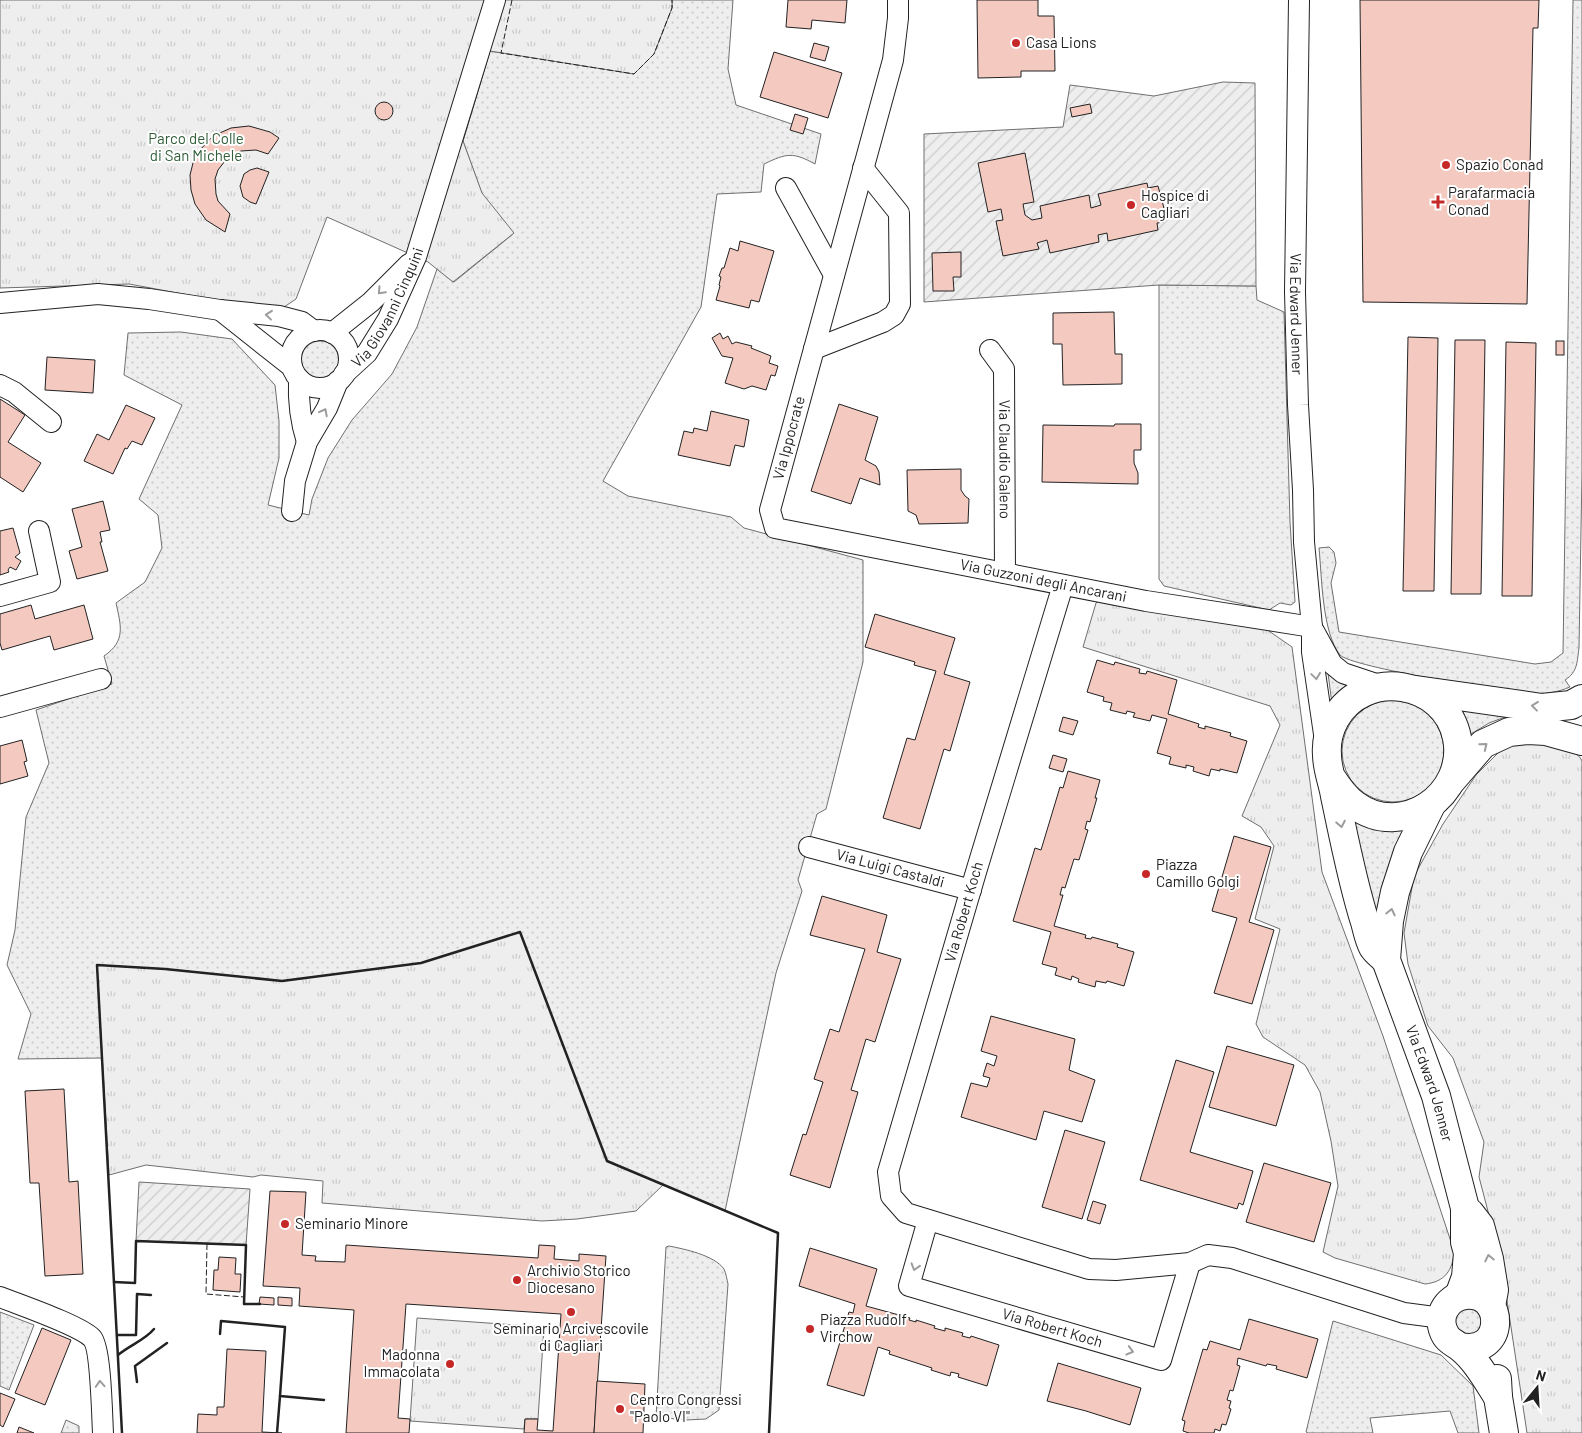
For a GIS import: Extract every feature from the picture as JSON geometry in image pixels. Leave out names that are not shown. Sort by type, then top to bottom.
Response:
[{"type":"main road","name":"Via Edward Jenner","points":[[1329,766],[1342,793],[1356,806],[1374,815],[1394,817],[1413,814],[1431,805],[1442,795],[1451,781],[1458,760],[1457,738],[1449,718],[1435,701],[1416,690],[1399,686],[1382,686],[1364,692],[1348,703],[1335,718],[1328,736],[1329,766],[1360,907],[1373,946],[1386,960],[1436,1096],[1466,1208],[1465,1242],[1468,1254],[1466,1278],[1459,1296]]},
{"type":"main road","points":[[1416,690],[1542,708],[1570,705],[1582,699]]},
{"type":"main road","points":[[1451,781],[1483,744],[1509,732],[1546,731],[1582,741]]},
{"type":"main road","name":"Via Edward Jenner","points":[[1386,960],[1389,921],[1395,892],[1408,852],[1431,805]]},
{"type":"main road","name":"Via Edward Jenner","points":[[1466,1208],[1480,1226],[1489,1259],[1494,1290],[1493,1319],[1498,1397],[1504,1433]]},
{"type":"main road","points":[[1459,1296],[1477,1296],[1485,1300],[1493,1319],[1491,1336],[1481,1346],[1474,1348],[1460,1347],[1446,1337],[1442,1329],[1442,1318],[1445,1308],[1459,1296]]},
{"type":"main road","name":"Via Edward Jenner","points":[[1460,1347],[1482,1371],[1498,1397]]},
{"type":"street","points":[[416,257],[495,0]]},
{"type":"street","name":"Via Ippocrate","points":[[775,528],[770,510],[893,60],[898,0]]},
{"type":"street","name":"Via Edward Jenner","points":[[1299,0],[1295,292],[1297,378],[1304,542],[1312,627],[1312,652],[1329,766]]},
{"type":"street","points":[[814,349],[882,322],[894,314],[900,304],[899,213],[863,168]]},
{"type":"street","points":[[786,188],[834,275]]},
{"type":"street","name":"Via Giovanni Cinquini","points":[[295,372],[291,357],[293,348],[298,340],[305,334],[323,332],[371,302],[416,257]]},
{"type":"street","name":"Via Giovanni Cinquini","points":[[220,310],[310,386],[320,388],[329,386],[341,378],[367,353],[383,328],[416,257]]},
{"type":"street","name":"Via Giovanni Cinquini","points":[[0,303],[98,294],[279,316],[302,322],[340,339],[346,347],[348,356],[348,366],[341,378]]},
{"type":"street","name":"Via Claudio Galeno","points":[[990,350],[1004,369],[1005,573]]},
{"type":"street","points":[[295,372],[301,424],[308,442]]},
{"type":"street","points":[[292,511],[295,481],[308,442],[341,378]]},
{"type":"street","points":[[0,385],[14,392],[51,422]]},
{"type":"street","name":"Via Guzzoni degli Ancarani","points":[[775,528],[1146,601],[1312,627]]},
{"type":"street","points":[[0,596],[50,582],[39,531]]},
{"type":"street","name":"Via Robert Koch","points":[[1063,585],[888,1172],[891,1196],[906,1213],[1089,1269],[1116,1270],[1190,1262],[1208,1255],[1232,1258],[1404,1313],[1442,1318]]},
{"type":"street","name":"Via Edward Jenner","points":[[1312,627],[1332,664],[1344,672],[1382,686]]},
{"type":"street","points":[[0,706],[101,679]]},
{"type":"street","name":"Via Luigi Castaldi","points":[[809,848],[971,890]]},
{"type":"street","name":"Via Robert Koch","points":[[928,1220],[909,1286],[1162,1360],[1190,1262]]},
{"type":"street","points":[[0,1297],[81,1330],[93,1339],[97,1352],[103,1433]]},
{"type":"green space","name":"Parco del Colle di San Michele","points":[[0,0],[672,0],[672,8],[654,54],[634,74],[490,51],[463,141],[482,193],[514,233],[453,282],[428,262],[327,217],[296,299],[284,307],[259,308],[129,284],[0,288]]},
{"type":"green space","points":[[672,0],[733,0],[728,69],[736,105],[821,134],[815,164],[801,157],[784,156],[764,164],[761,192],[717,194],[701,307],[603,481],[628,496],[731,517],[744,528],[863,560],[863,662],[826,809],[817,814],[798,880],[802,891],[776,973],[725,1211],[607,1161],[520,932],[421,963],[282,981],[165,969],[97,965],[102,1058],[18,1059],[31,1014],[7,965],[15,930],[26,817],[49,763],[36,710],[112,684],[104,656],[116,645],[119,639],[120,626],[116,603],[145,582],[162,548],[158,515],[139,499],[182,405],[124,375],[128,333],[181,332],[232,339],[275,385],[279,421],[279,458],[268,505],[309,515],[312,499],[328,458],[352,420],[392,374],[417,327],[437,269],[454,282],[513,234],[482,194],[463,141],[490,51],[501,53],[672,8]]},
{"type":"green space","points":[[1573,0],[1582,0],[1582,472],[1579,648],[1575,670],[1565,680],[1570,687],[1543,694],[1518,693],[1432,679],[1350,660],[1340,655],[1334,645],[1326,619],[1319,548],[1329,547],[1334,552],[1336,563],[1331,583],[1339,632],[1535,664],[1551,662],[1563,653]]},
{"type":"green space","points":[[1223,82],[1255,83],[1256,286],[1159,285],[924,302],[924,134],[1063,127],[1070,85],[1154,96]]},
{"type":"green space","points":[[1159,285],[1256,286],[1257,300],[1284,312],[1290,522],[1295,602],[1291,605],[1280,603],[1269,610],[1164,586],[1159,579]]},
{"type":"green space","points":[[320,341],[327,342],[333,347],[338,353],[338,367],[333,373],[327,378],[320,379],[313,378],[307,373],[302,367],[301,360],[302,353],[307,347],[313,342]]},
{"type":"green space","points":[[1101,599],[1266,629],[1292,647],[1322,872],[1383,1036],[1454,1251],[1450,1269],[1438,1281],[1425,1284],[1335,1258],[1323,1252],[1338,1186],[1331,1141],[1320,1092],[1305,1065],[1263,1037],[1256,1024],[1280,929],[1255,919],[1274,846],[1261,827],[1242,816],[1280,725],[1270,706],[1083,647],[1096,603]]},
{"type":"green space","points":[[1328,673],[1340,683],[1350,687],[1332,704]]},
{"type":"green space","points":[[1393,700],[1413,704],[1429,715],[1440,731],[1444,751],[1440,771],[1429,787],[1413,798],[1393,802],[1373,798],[1357,787],[1346,771],[1342,751],[1346,731],[1357,715],[1373,704]]},
{"type":"green space","points":[[1461,706],[1508,716],[1489,723],[1471,734]]},
{"type":"green space","points":[[1521,742],[1564,748],[1578,755],[1582,761],[1582,1433],[1527,1433],[1501,1261],[1479,1177],[1484,1142],[1453,1058],[1428,1026],[1408,964],[1404,933],[1414,876],[1443,824],[1476,775],[1500,751]]},
{"type":"green space","points":[[1345,807],[1408,824],[1387,870],[1376,924]]},
{"type":"green space","points":[[520,932],[607,1161],[663,1185],[636,1211],[577,1219],[542,1221],[322,1203],[323,1181],[261,1175],[253,1177],[146,1165],[109,1175],[97,965],[165,969],[283,981],[421,963]]},
{"type":"green space","points":[[139,1182],[250,1189],[246,1245],[136,1241]]},
{"type":"green space","points":[[669,1246],[706,1256],[719,1264],[726,1274],[728,1284],[719,1410],[706,1419],[686,1420],[656,1417],[666,1247]]},
{"type":"green space","points":[[1474,1304],[1486,1329],[1460,1339],[1450,1318],[1452,1312]]},
{"type":"green space","points":[[0,1312],[34,1325],[9,1390],[0,1386]]},
{"type":"green space","points":[[417,1318],[544,1327],[538,1419],[525,1419],[524,1429],[410,1421]]},
{"type":"green space","points":[[1333,1321],[1441,1355],[1473,1386],[1479,1433],[1458,1433],[1450,1411],[1370,1418],[1373,1433],[1306,1432]]},
{"type":"green space","points":[[66,1420],[79,1426],[79,1433],[61,1433]]},
{"type":"building","points":[[788,0],[847,0],[845,23],[812,20],[811,29],[786,27]]},
{"type":"building","name":"Casa Lions","points":[[977,0],[1038,0],[1038,16],[1054,16],[1055,71],[1021,71],[1021,77],[978,78]]},
{"type":"building","name":"Spazio Conad","points":[[1360,0],[1539,0],[1538,28],[1533,28],[1527,304],[1363,302]]},
{"type":"building","points":[[814,43],[829,47],[825,61],[810,57]]},
{"type":"building","points":[[774,52],[842,73],[828,118],[760,97]]},
{"type":"building","points":[[384,102],[390,105],[393,111],[390,117],[384,120],[378,117],[375,111],[378,105]]},
{"type":"building","points":[[1090,104],[1092,113],[1072,117],[1070,108]]},
{"type":"building","points":[[795,114],[808,118],[803,134],[790,130]]},
{"type":"building","points":[[249,126],[270,132],[279,138],[268,154],[256,150],[241,151],[228,157],[218,170],[215,179],[216,194],[218,201],[230,214],[225,232],[206,220],[195,204],[191,190],[190,175],[198,152],[213,136],[231,128]]},
{"type":"building","name":"Hospice di Cagliari","points":[[1025,153],[1034,202],[1023,204],[1025,215],[1032,220],[1042,218],[1040,206],[1089,195],[1091,208],[1101,205],[1098,194],[1147,183],[1148,188],[1158,186],[1165,212],[1162,212],[1164,222],[1157,223],[1158,230],[1108,241],[1107,233],[1098,235],[1099,242],[1050,253],[1047,240],[1037,243],[1039,249],[1003,256],[996,221],[1003,220],[1001,209],[988,212],[978,163]]},
{"type":"building","points":[[257,168],[269,172],[256,204],[243,197],[240,186],[244,174]]},
{"type":"building","points":[[740,241],[774,251],[759,302],[751,300],[749,308],[716,300],[720,286],[721,277],[719,276],[722,268],[724,268],[730,248],[738,251]]},
{"type":"building","points":[[961,252],[961,277],[953,277],[954,291],[933,291],[932,253]]},
{"type":"building","points":[[1114,312],[1115,354],[1122,354],[1122,384],[1063,385],[1062,344],[1053,344],[1053,313]]},
{"type":"building","points":[[720,333],[723,339],[728,336],[732,344],[736,342],[752,346],[751,348],[771,356],[769,363],[778,366],[775,376],[771,375],[766,390],[752,386],[744,389],[725,383],[733,358],[722,356],[712,338]]},
{"type":"building","points":[[1408,337],[1438,338],[1434,591],[1403,591]]},
{"type":"building","points":[[1455,340],[1485,340],[1481,594],[1451,594]]},
{"type":"building","points":[[1556,341],[1564,341],[1564,355],[1556,355]]},
{"type":"building","points":[[1506,342],[1536,343],[1532,596],[1502,596]]},
{"type":"building","points":[[47,357],[95,360],[93,393],[45,390]]},
{"type":"building","points":[[0,399],[25,415],[8,442],[41,463],[23,492],[0,477]]},
{"type":"building","points":[[839,404],[878,417],[865,460],[876,466],[879,472],[880,485],[860,478],[851,504],[811,491]]},
{"type":"building","points":[[126,405],[155,418],[142,445],[132,441],[127,449],[125,448],[113,474],[84,461],[97,434],[109,440]]},
{"type":"building","points":[[711,411],[749,420],[744,447],[735,445],[730,466],[678,455],[684,431],[693,433],[694,428],[707,431]]},
{"type":"building","points":[[1115,424],[1141,424],[1141,450],[1134,450],[1134,463],[1138,473],[1138,484],[1042,482],[1043,425],[1114,426]]},
{"type":"building","points":[[961,469],[961,490],[969,499],[968,523],[919,524],[916,515],[908,511],[907,470]]},
{"type":"building","points":[[103,501],[110,530],[100,532],[102,542],[100,542],[108,571],[77,579],[69,551],[82,547],[72,509]]},
{"type":"building","points":[[13,528],[20,553],[15,557],[21,561],[16,570],[10,567],[9,572],[0,575],[0,531]]},
{"type":"building","points":[[31,605],[35,619],[84,605],[93,639],[54,650],[50,636],[2,650],[0,643],[0,614]]},
{"type":"building","points":[[875,614],[955,638],[944,674],[970,682],[950,751],[944,749],[920,829],[883,818],[907,738],[915,740],[936,671],[914,665],[915,662],[865,647]]},
{"type":"building","points":[[1097,660],[1114,665],[1115,662],[1140,669],[1139,673],[1146,674],[1147,671],[1177,680],[1168,714],[1199,724],[1198,727],[1205,729],[1205,726],[1231,733],[1230,736],[1247,741],[1237,773],[1211,769],[1209,776],[1193,771],[1194,767],[1186,765],[1186,768],[1169,764],[1171,757],[1157,753],[1167,719],[1152,715],[1150,721],[1133,717],[1135,713],[1127,711],[1126,714],[1110,710],[1112,703],[1103,701],[1104,697],[1087,692]]},
{"type":"building","points":[[1063,717],[1078,721],[1073,735],[1059,731]]},
{"type":"building","points":[[22,740],[27,761],[24,762],[28,776],[0,784],[0,746]]},
{"type":"building","points":[[1053,755],[1067,759],[1063,772],[1049,768]]},
{"type":"building","points":[[1068,771],[1100,780],[1090,822],[1087,821],[1085,829],[1088,830],[1079,860],[1074,859],[1065,888],[1062,887],[1060,895],[1063,895],[1054,926],[1086,935],[1085,938],[1091,939],[1092,937],[1118,944],[1117,947],[1134,952],[1124,986],[1107,981],[1106,983],[1096,981],[1095,987],[1078,982],[1079,979],[1072,976],[1071,980],[1055,975],[1057,968],[1042,964],[1051,932],[1013,921],[1035,848],[1041,850],[1060,787],[1063,788]]},
{"type":"building","points":[[1234,836],[1271,847],[1249,922],[1274,930],[1252,1004],[1214,993],[1237,918],[1212,911]]},
{"type":"building","points":[[822,896],[887,915],[877,952],[901,959],[875,1042],[866,1039],[851,1090],[858,1092],[830,1188],[790,1175],[803,1134],[806,1135],[823,1082],[814,1079],[830,1029],[839,1032],[865,949],[810,935]]},
{"type":"building","points":[[991,1016],[1075,1039],[1069,1070],[1095,1080],[1082,1122],[1044,1111],[1036,1140],[961,1117],[971,1083],[987,1087],[990,1078],[983,1076],[987,1063],[994,1066],[997,1056],[981,1051]]},
{"type":"building","points":[[1227,1046],[1294,1065],[1276,1126],[1209,1107]]},
{"type":"building","points":[[1176,1060],[1214,1072],[1190,1152],[1253,1171],[1243,1205],[1239,1203],[1237,1209],[1140,1180]]},
{"type":"building","points":[[64,1089],[69,1182],[78,1181],[83,1274],[45,1276],[39,1183],[30,1183],[25,1091]]},
{"type":"building","points":[[1065,1130],[1105,1142],[1082,1219],[1042,1207]]},
{"type":"building","points":[[1264,1163],[1331,1183],[1314,1242],[1246,1222]]},
{"type":"building","name":"Seminario Arcivescovile di Cagliari","points":[[270,1191],[306,1192],[302,1255],[316,1256],[315,1261],[345,1262],[346,1245],[538,1258],[539,1245],[555,1246],[554,1259],[579,1261],[579,1254],[606,1256],[594,1433],[524,1433],[525,1419],[538,1419],[537,1430],[553,1431],[561,1314],[406,1304],[398,1418],[410,1419],[409,1433],[346,1433],[354,1310],[299,1306],[300,1288],[263,1286]]},
{"type":"building","points":[[1093,1201],[1106,1205],[1100,1224],[1087,1220]]},
{"type":"building","points":[[810,1248],[877,1269],[866,1306],[935,1326],[934,1328],[945,1331],[945,1328],[963,1333],[962,1336],[970,1338],[971,1336],[999,1345],[987,1386],[958,1377],[959,1374],[951,1372],[950,1376],[931,1370],[932,1368],[889,1354],[890,1351],[878,1347],[864,1396],[827,1385],[849,1312],[853,1313],[855,1304],[799,1286]]},
{"type":"building","points":[[219,1257],[236,1258],[235,1274],[241,1274],[240,1292],[213,1290],[214,1270],[218,1270]]},
{"type":"building","points":[[260,1297],[274,1298],[274,1305],[259,1304]]},
{"type":"building","points":[[278,1297],[292,1298],[292,1306],[278,1305]]},
{"type":"building","points":[[1249,1319],[1318,1339],[1307,1378],[1276,1369],[1277,1366],[1267,1364],[1266,1366],[1238,1358],[1237,1365],[1240,1366],[1233,1391],[1230,1390],[1227,1400],[1231,1401],[1229,1408],[1231,1409],[1226,1425],[1222,1424],[1220,1431],[1215,1429],[1214,1433],[1189,1433],[1183,1431],[1185,1421],[1182,1420],[1203,1349],[1207,1350],[1210,1341],[1240,1350]]},
{"type":"building","points":[[42,1328],[71,1340],[45,1405],[15,1393]]},
{"type":"building","points":[[227,1349],[266,1351],[262,1432],[282,1433],[197,1433],[198,1414],[217,1415],[217,1407],[224,1407]]},
{"type":"building","points":[[1058,1363],[1141,1388],[1130,1425],[1047,1401]]},
{"type":"building","name":"Centro Congressi \"Paolo VI\"","points":[[597,1381],[645,1384],[643,1433],[594,1433]]},
{"type":"building","points":[[0,1393],[15,1399],[3,1427],[0,1425]]},
{"type":"building","points":[[19,1427],[34,1433],[17,1433]]},
{"type":"fence","points":[[512,0],[501,53],[634,74],[654,54],[672,8],[672,0]]},
{"type":"fence","points":[[207,1244],[206,1294],[244,1297]]},
{"type":"wall","points":[[122,1433],[97,965],[165,969],[282,981],[421,963],[520,932],[607,1161],[778,1233],[769,1433]]},
{"type":"wall","points":[[114,1282],[135,1283],[136,1241],[246,1245],[244,1304],[260,1304]]},
{"type":"wall","points":[[117,1335],[136,1335],[137,1294],[151,1295]]},
{"type":"wall","points":[[220,1334],[221,1321],[285,1327],[280,1396],[324,1400]]},
{"type":"wall","points":[[118,1355],[154,1329]]},
{"type":"wall","points":[[137,1382],[135,1366],[167,1343]]},
{"type":"wall","points":[[277,1433],[280,1396]]},
{"type":"place","name":"Casa Lions","points":[[1016,43]]},
{"type":"place","name":"Spazio Conad","points":[[1446,165]]},
{"type":"place","name":"Parafarmacia Conad","points":[[1438,202]]},
{"type":"place","name":"Hospice di Cagliari","points":[[1131,205]]},
{"type":"place","name":"Piazza Camillo Golgi","points":[[1146,874]]},
{"type":"place","name":"Seminario Minore","points":[[285,1224]]},
{"type":"place","name":"Archivio Storico Diocesano","points":[[517,1280]]},
{"type":"place","name":"Seminario Arcivescovile di Cagliari","points":[[571,1312]]},
{"type":"place","name":"Piazza Rudolf Virchow","points":[[810,1329]]},
{"type":"place","name":"Madonna Immacolata","points":[[450,1364]]},
{"type":"place","name":"Centro Congressi \"Paolo VI\"","points":[[620,1409]]}]
